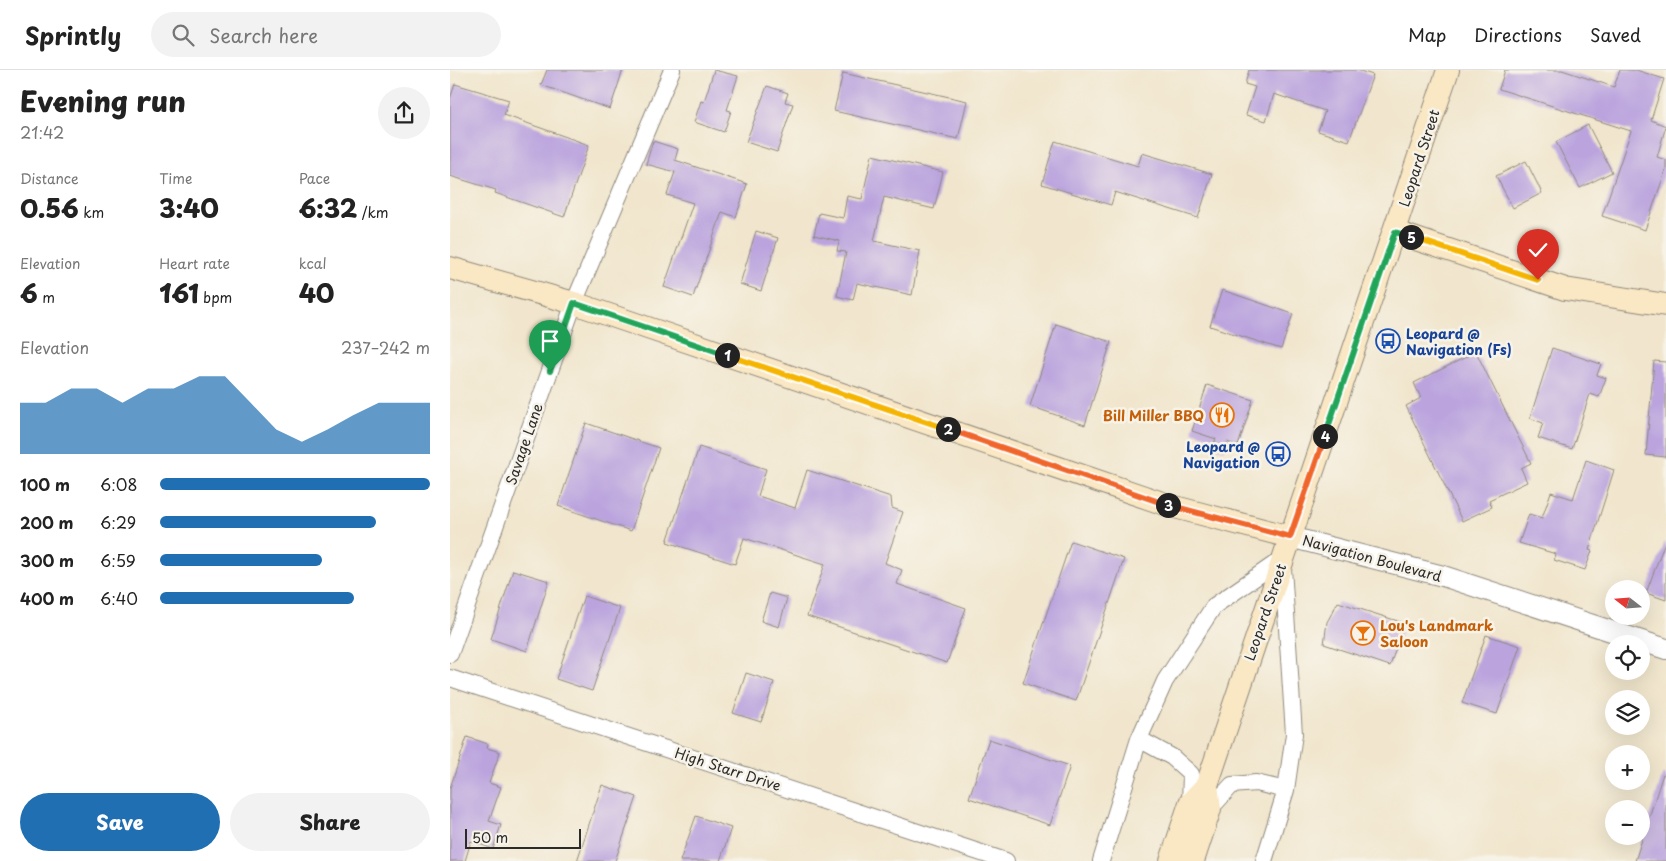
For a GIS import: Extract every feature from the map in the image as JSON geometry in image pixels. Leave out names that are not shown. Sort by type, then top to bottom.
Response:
[{"type":"main road","name":"Leopard Street","points":[[1171,861],[1200,806],[1282,559],[1395,232],[1448,70]]},
{"type":"main road","points":[[1395,232],[1565,289],[1666,305]]},
{"type":"main road","name":"Navigation Boulevard","points":[[450,268],[574,303],[1171,506],[1290,537]]},
{"type":"main road","name":"Leopard Street","points":[[1193,861],[1200,806]]},
{"type":"street","name":"Savage Lane","points":[[450,654],[574,303],[672,70]]},
{"type":"street","name":"Navigation Boulevard","points":[[1290,537],[1443,576],[1666,649]]},
{"type":"street","points":[[1101,861],[1139,739],[1165,681],[1214,606],[1282,559]]},
{"type":"street","points":[[1264,861],[1286,790],[1294,734],[1282,559]]},
{"type":"street","name":"High Starr Drive","points":[[450,678],[1006,861]]},
{"type":"street","points":[[1139,739],[1172,757],[1191,774],[1200,806],[1232,785],[1256,783],[1286,790]]},
{"type":"building","points":[[547,70],[623,70],[610,109],[541,85]]},
{"type":"building","points":[[714,70],[738,76],[727,110],[731,111],[724,132],[694,122],[701,101],[704,102]]},
{"type":"building","points":[[1249,70],[1357,70],[1373,75],[1349,141],[1318,131],[1325,111],[1274,94],[1266,121],[1246,115],[1255,87],[1245,84]]},
{"type":"building","points":[[1505,70],[1562,70],[1614,87],[1620,70],[1636,70],[1664,79],[1651,120],[1666,126],[1657,157],[1666,160],[1666,169],[1645,230],[1602,216],[1631,131],[1499,89]]},
{"type":"building","points":[[843,73],[967,101],[958,139],[834,111]]},
{"type":"building","points":[[455,84],[509,100],[504,115],[589,145],[564,217],[495,193],[496,190],[450,176],[450,99]]},
{"type":"building","points":[[767,86],[788,93],[785,102],[793,104],[777,152],[746,142]]},
{"type":"building","points":[[1588,125],[1612,172],[1580,188],[1556,142]]},
{"type":"building","points":[[653,141],[678,149],[675,160],[747,184],[736,217],[722,212],[693,297],[664,287],[693,203],[667,195],[675,172],[646,164]]},
{"type":"building","points":[[1055,141],[1138,166],[1142,153],[1212,174],[1198,218],[1115,192],[1111,205],[1042,184]]},
{"type":"building","points":[[872,155],[943,172],[934,209],[884,197],[874,241],[920,251],[912,295],[857,283],[853,300],[837,296],[846,252],[837,251],[839,241],[814,235],[819,213],[843,218],[847,196],[862,199]]},
{"type":"building","points":[[1526,161],[1542,193],[1513,208],[1496,176]]},
{"type":"building","points":[[756,231],[778,238],[761,291],[740,284]]},
{"type":"building","points":[[1222,290],[1293,314],[1281,349],[1210,326]]},
{"type":"building","points":[[1056,324],[1111,342],[1085,425],[1030,406]]},
{"type":"building","points":[[1552,348],[1601,364],[1597,375],[1606,378],[1599,397],[1590,394],[1572,449],[1538,438],[1543,423],[1530,418]]},
{"type":"building","points":[[1476,352],[1531,463],[1521,468],[1527,482],[1489,500],[1492,507],[1462,521],[1406,406],[1421,398],[1414,383]]},
{"type":"building","points":[[1654,361],[1666,362],[1666,457],[1646,455]]},
{"type":"building","name":"Bill Miller BBQ","points":[[1207,385],[1253,400],[1238,446],[1227,442],[1225,450],[1213,446],[1216,439],[1192,431]]},
{"type":"building","points":[[586,423],[659,448],[631,531],[558,506]]},
{"type":"building","points":[[699,447],[766,469],[758,496],[795,508],[807,470],[891,497],[892,508],[903,512],[885,563],[902,570],[897,584],[966,608],[947,663],[807,616],[825,564],[744,538],[735,564],[667,542]]},
{"type":"building","points":[[1586,460],[1614,470],[1589,550],[1592,551],[1585,570],[1554,560],[1556,554],[1519,543],[1529,514],[1542,518],[1551,492],[1573,499]]},
{"type":"building","points":[[1071,541],[1124,559],[1076,701],[1023,683]]},
{"type":"building","points":[[1665,542],[1666,600],[1650,594],[1650,582]]},
{"type":"building","points":[[513,570],[549,581],[527,651],[491,639]]},
{"type":"building","points":[[770,593],[787,598],[779,627],[761,621]]},
{"type":"building","points":[[584,596],[620,608],[592,691],[556,679]]},
{"type":"building","name":"Lou's Landmark Saloon","points":[[1338,602],[1404,623],[1390,666],[1324,644],[1327,622]]},
{"type":"building","points":[[1486,635],[1520,646],[1497,714],[1462,703]]},
{"type":"building","points":[[746,673],[774,682],[761,722],[733,713]]},
{"type":"building","points":[[467,737],[488,744],[487,748],[500,752],[489,783],[501,787],[489,821],[501,825],[493,849],[471,841],[465,861],[450,861],[450,788]]},
{"type":"building","points":[[989,739],[1070,766],[1050,825],[969,798]]},
{"type":"building","points":[[1663,774],[1666,775],[1666,861],[1635,861],[1640,845],[1650,845],[1650,814]]},
{"type":"building","points":[[602,785],[637,797],[615,861],[577,861]]},
{"type":"building","points":[[696,816],[731,828],[720,861],[680,861]]},
{"type":"place","name":"Leopard @ Navigation (Fs)","points":[[1388,341]]},
{"type":"place","name":"Bill Miller BBQ","points":[[1222,415]]},
{"type":"place","name":"Leopard @ Navigation","points":[[1278,454]]},
{"type":"place","name":"Lou's Landmark Saloon","points":[[1363,633]]},
{"type":"route","points":[[550,371],[574,303],[1171,506],[1290,537],[1395,232],[1538,280]]}]
